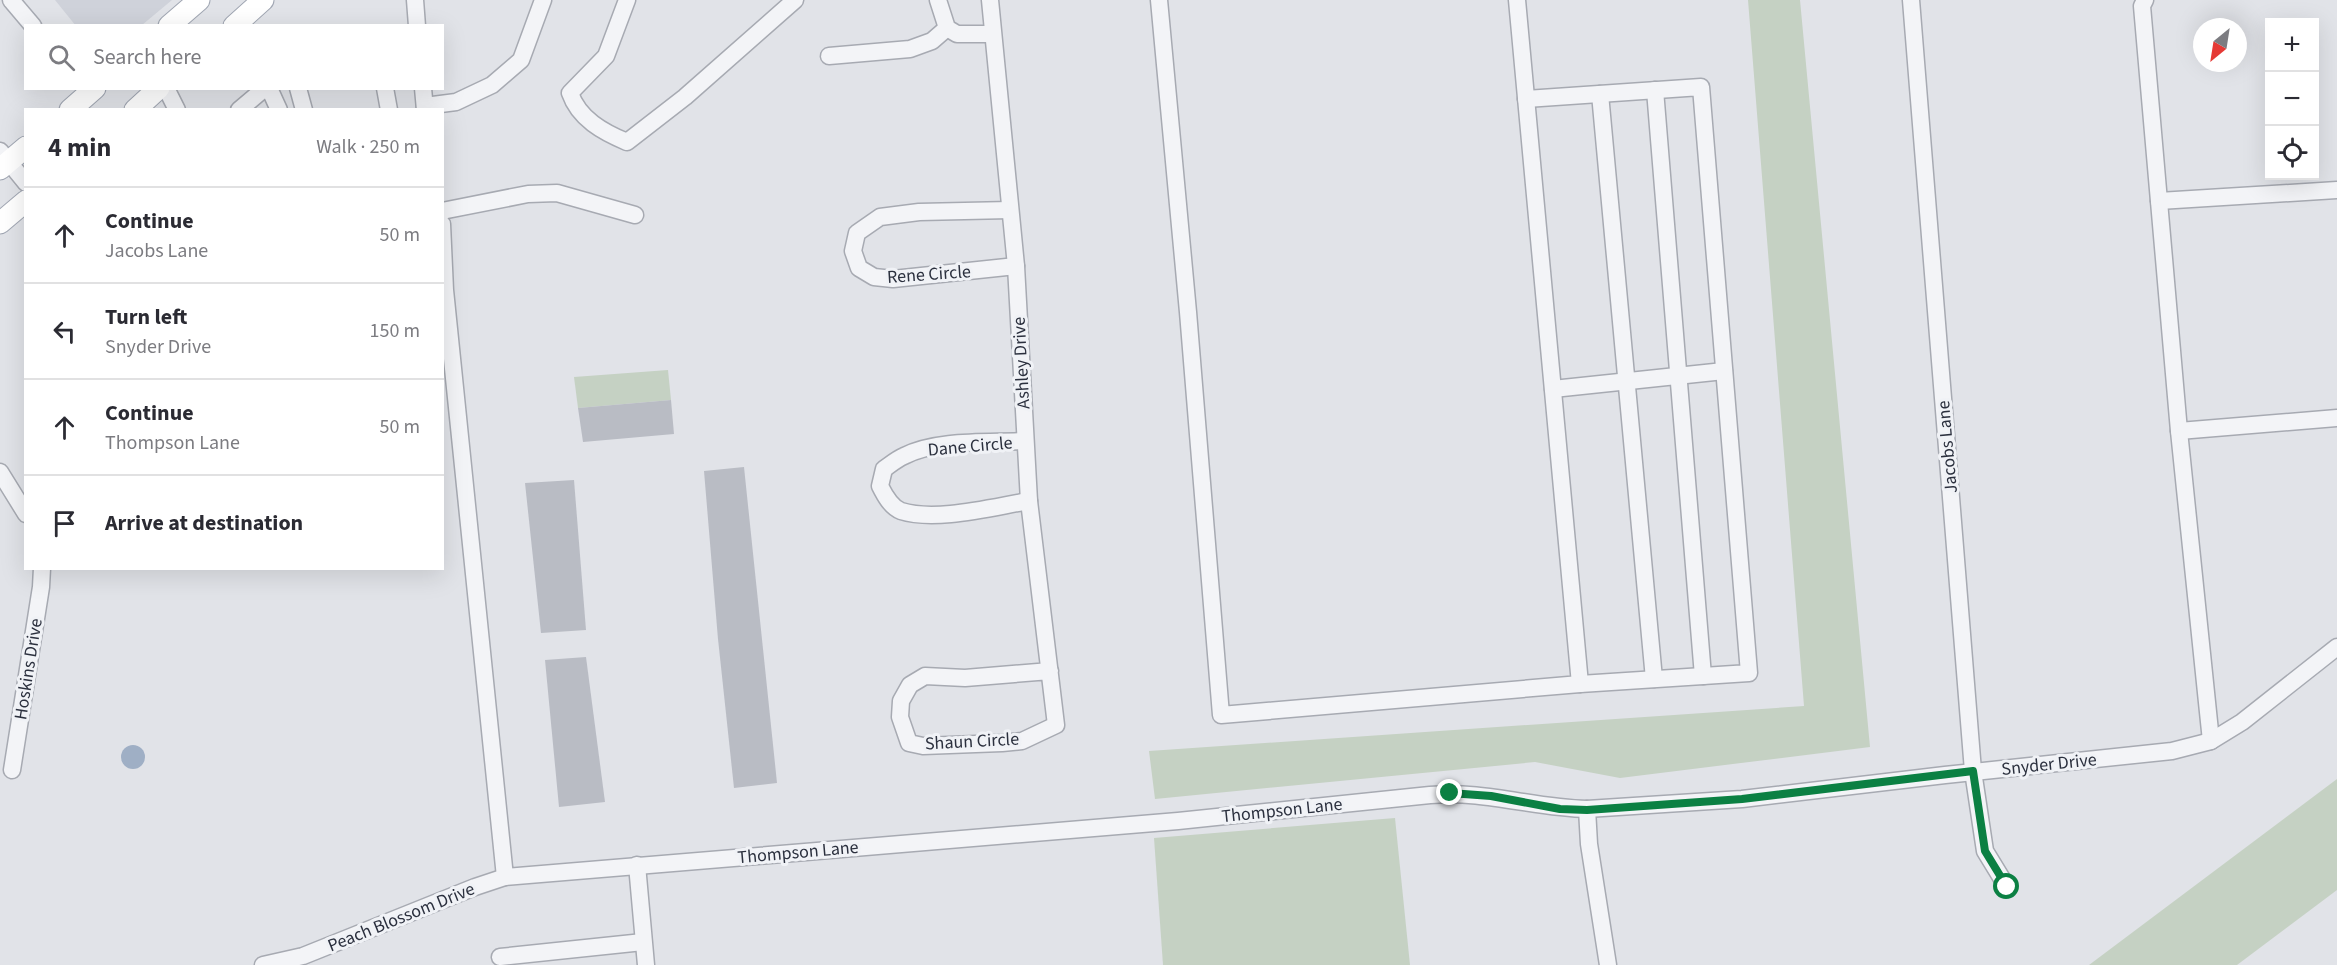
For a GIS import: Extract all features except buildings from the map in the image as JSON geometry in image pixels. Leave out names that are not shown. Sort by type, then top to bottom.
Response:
[{"type":"main road","points":[[171,24],[199,0]]},
{"type":"main road","points":[[236,24],[263,0]]},
{"type":"main road","points":[[72,108],[92,90]]},
{"type":"main road","points":[[137,108],[157,90]]},
{"type":"main road","points":[[3,161],[24,148]]},
{"type":"main road","points":[[0,223],[24,203]]},
{"type":"street","points":[[11,0],[31,24]]},
{"type":"street","points":[[415,0],[417,24]]},
{"type":"street","points":[[423,90],[425,108],[456,102],[492,85],[521,60],[543,0]]},
{"type":"street","points":[[627,0],[606,56],[570,93],[575,106],[601,131],[627,142],[685,97],[795,0]]},
{"type":"street","points":[[938,0],[947,28],[957,34],[992,34]]},
{"type":"street","name":"Ashley Drive","points":[[990,0],[1016,266],[1029,501],[1056,726]]},
{"type":"street","points":[[1159,0],[1189,324],[1221,715],[1580,684],[1749,673],[1701,87],[1526,99]]},
{"type":"street","points":[[1517,0],[1580,684]]},
{"type":"street","name":"Jacobs Lane","points":[[1911,0],[1973,771],[1985,851],[2007,887]]},
{"type":"street","points":[[2145,0],[2142,6],[2179,431],[2211,741]]},
{"type":"street","points":[[829,56],[910,49],[932,41],[947,28]]},
{"type":"street","points":[[167,90],[176,108]]},
{"type":"street","points":[[242,108],[264,90]]},
{"type":"street","points":[[268,90],[278,108]]},
{"type":"street","points":[[299,90],[303,108]]},
{"type":"street","points":[[385,90],[389,108]]},
{"type":"street","points":[[1655,90],[1703,676]]},
{"type":"street","points":[[1600,94],[1654,679]]},
{"type":"street","points":[[3,161],[24,181]]},
{"type":"street","points":[[2159,201],[2337,190]]},
{"type":"street","points":[[444,211],[528,195],[557,193],[635,215]]},
{"type":"street","name":"Rene Circle","points":[[1010,210],[919,212],[880,218],[857,233],[853,251],[859,268],[874,277],[892,279],[1016,266]]},
{"type":"street","points":[[444,268],[505,877]]},
{"type":"street","points":[[1553,389],[1724,371]]},
{"type":"street","points":[[2179,431],[2337,418]]},
{"type":"street","name":"Dane Circle","points":[[1025,441],[944,445],[917,450],[884,469],[880,486],[888,501],[900,510],[922,513],[944,514],[1029,501]]},
{"type":"street","points":[[1,476],[24,510]]},
{"type":"street","name":"Hoskins Drive","points":[[12,770],[42,570]]},
{"type":"street","name":"Snyder Drive","points":[[1587,810],[1742,799],[1973,771],[2172,751],[2211,741],[2242,722],[2337,647]]},
{"type":"street","name":"Shaun Circle","points":[[1050,671],[964,678],[925,676],[910,685],[901,701],[900,717],[909,743],[923,746],[1022,741],[1056,726]]},
{"type":"street","name":"Thompson Lane","points":[[505,877],[1178,821],[1450,793],[1491,796],[1560,809],[1587,810]]},
{"type":"street","points":[[1587,810],[1589,844],[1608,965]]},
{"type":"street","points":[[637,865],[646,965]]},
{"type":"street","name":"Peach Blossom Drive","points":[[263,965],[303,956],[505,877]]},
{"type":"street","points":[[500,957],[643,942]]},
{"type":"shaded area","points":[[55,0],[172,0],[143,24],[74,24]]},
{"type":"green space","points":[[1748,0],[1800,0],[1870,747],[1620,778],[1535,762],[1155,799],[1149,751],[1804,706]]},
{"type":"green space","points":[[668,370],[671,400],[578,408],[574,377]]},
{"type":"green space","points":[[2337,779],[2337,890],[2237,965],[2089,965]]},
{"type":"green space","points":[[1395,818],[1410,965],[1163,965],[1154,838]]},
{"type":"water","points":[[133,745],[141,749],[145,757],[141,765],[133,769],[125,765],[121,757],[125,749]]},
{"type":"route","points":[[1450,793],[1471,793],[1560,809],[1587,810],[1742,799],[1973,771],[1985,851],[2007,887]]}]
